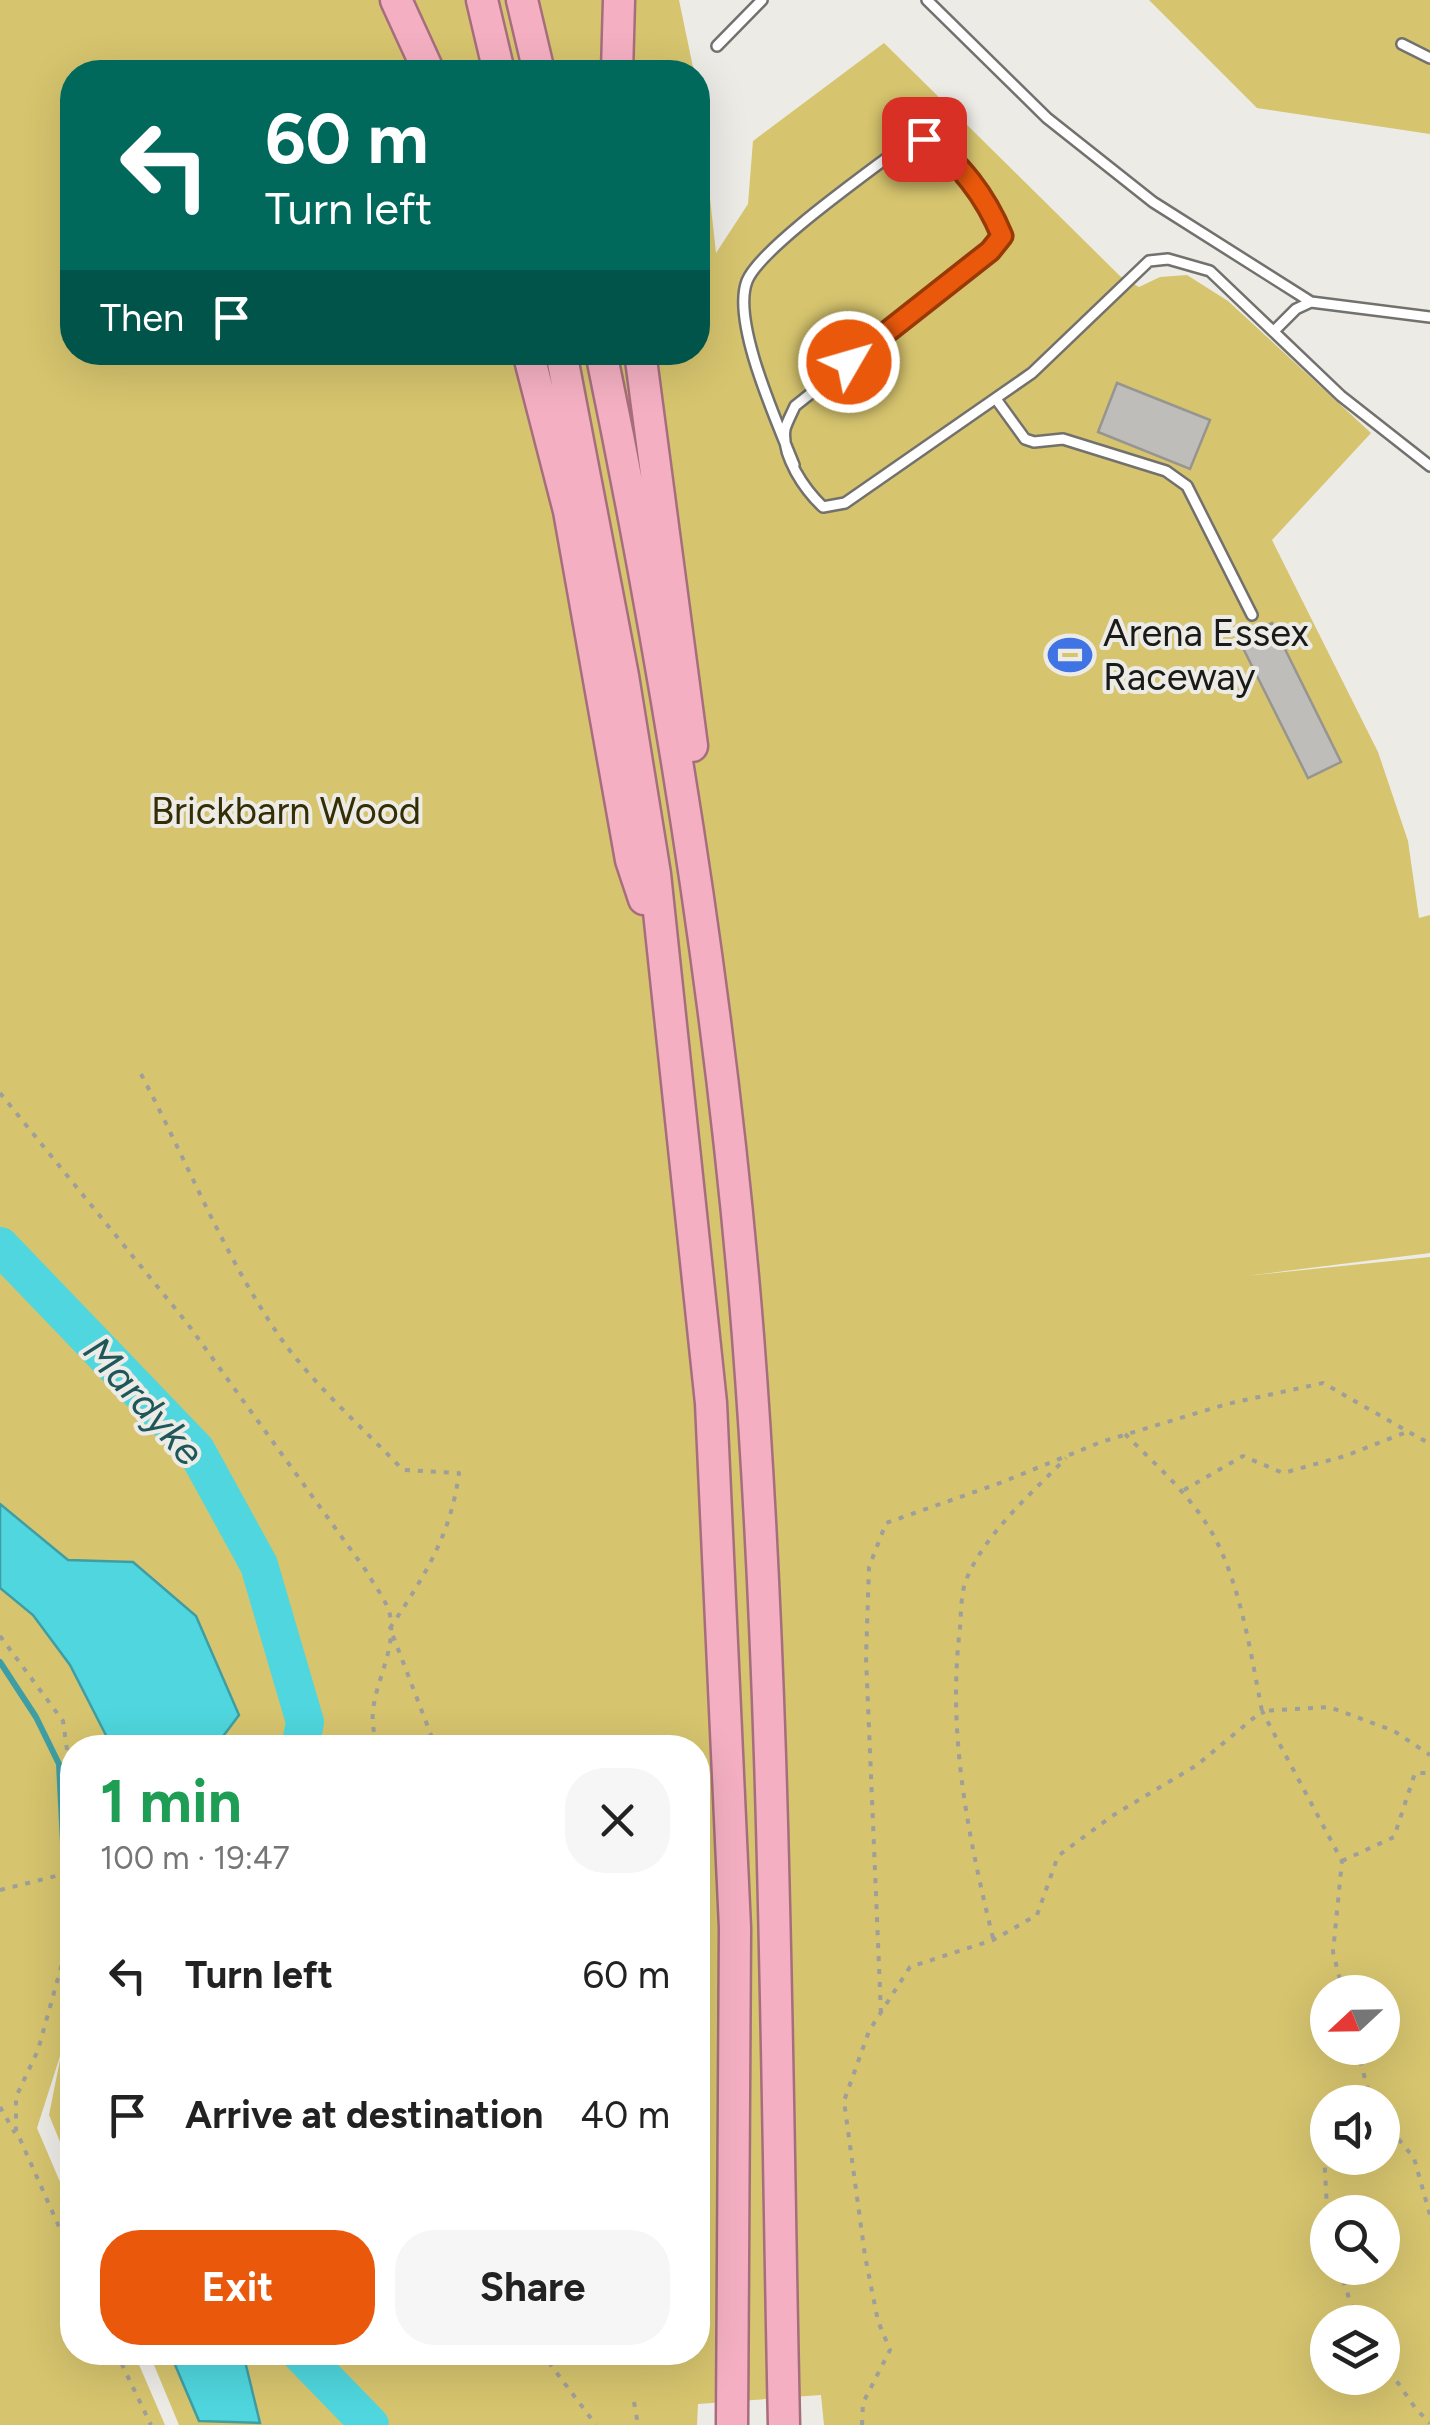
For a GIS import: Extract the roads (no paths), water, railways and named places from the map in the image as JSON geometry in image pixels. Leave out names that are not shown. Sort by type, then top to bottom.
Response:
[{"type":"highway","points":[[396,0],[424,60]]},
{"type":"highway","points":[[482,0],[496,60]]},
{"type":"highway","points":[[522,0],[536,60]]},
{"type":"highway","points":[[617,60],[618,0]]},
{"type":"highway","points":[[531,365],[569,511],[631,860],[662,949]]},
{"type":"highway","points":[[564,365],[623,676],[654,874],[711,1403],[735,1928],[732,2416]]},
{"type":"highway","points":[[605,365],[629,485],[707,964],[748,1332],[771,1706],[784,2415]]},
{"type":"highway","points":[[642,365],[705,848],[707,964]]},
{"type":"lane","points":[[717,46],[762,0]]},
{"type":"lane","points":[[927,0],[1048,118],[1153,202],[1311,302],[1429,316]]},
{"type":"lane","points":[[1402,44],[1430,58]]},
{"type":"lane","points":[[794,466],[784,432],[794,406],[990,251],[1002,236],[992,211],[971,183],[941,148],[924,139],[904,146],[767,255],[747,281],[745,315],[754,362],[794,466],[807,491],[823,507],[844,504],[1032,374],[1149,261],[1168,259],[1210,271],[1341,396],[1430,466]]},
{"type":"lane","points":[[1276,330],[1296,309],[1311,302]]},
{"type":"lane","points":[[996,398],[1025,439],[1063,439],[1166,471],[1187,486],[1252,616]]},
{"type":"water","points":[[0,1504],[68,1560],[133,1562],[196,1616],[239,1715],[224,1735],[106,1735],[70,1665],[33,1615],[0,1588]]},
{"type":"water","points":[[175,2365],[246,2365],[260,2423],[199,2421]]},
{"type":"waterway","name":"Mardyke","points":[[0,1246],[196,1450],[259,1565],[305,1722],[302,1735]]},
{"type":"waterway","points":[[0,1662],[36,1717],[59,1764],[60,1784]]},
{"type":"waterway","name":"Mardyke","points":[[312,2365],[370,2425]]},
{"type":"place","name":"Arena Essex Raceway","points":[[1070,655]]},
{"type":"park label","name":"Brickbarn Wood","points":[[286,811]]}]
